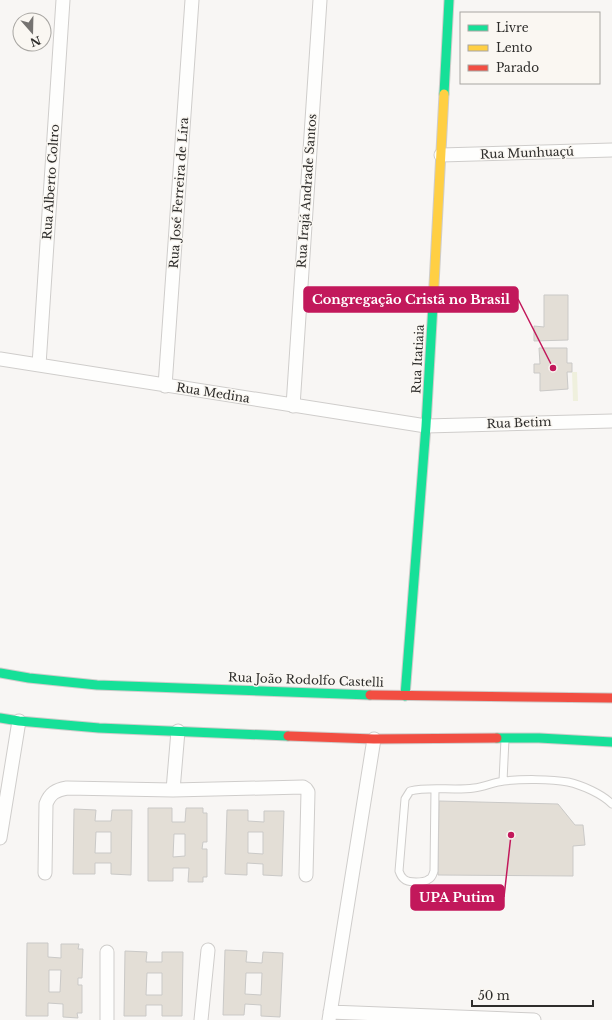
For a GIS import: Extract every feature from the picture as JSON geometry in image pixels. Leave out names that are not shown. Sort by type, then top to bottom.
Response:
[{"type":"street","name":"Rua Alberto Coltro","points":[[39,365],[63,0]]},
{"type":"street","name":"Rua José Ferreira de Líra","points":[[165,386],[192,0]]},
{"type":"street","name":"Rua Irajá Andrade Santos","points":[[293,406],[320,0]]},
{"type":"street","name":"Rua Itatiaia","points":[[405,696],[426,426],[449,0]]},
{"type":"street","name":"Rua Munhuaçú","points":[[441,155],[612,150]]},
{"type":"street","name":"Rua Medina","points":[[0,359],[426,426]]},
{"type":"street","name":"Rua Betim","points":[[426,426],[612,421]]},
{"type":"street","name":"Rua João Rodolfo Castelli","points":[[0,673],[29,678],[97,685],[405,696],[612,698]]},
{"type":"street","points":[[0,718],[99,728],[374,738],[539,738],[612,742]]},
{"type":"street","points":[[0,838],[18,721]]},
{"type":"street","points":[[173,790],[178,731]]},
{"type":"street","points":[[374,738],[329,1016],[534,1020]]},
{"type":"street","points":[[45,873],[46,804],[53,793],[58,790],[67,788],[173,790],[303,787],[308,792],[306,875]]},
{"type":"street","points":[[201,1020],[208,950]]},
{"type":"street","points":[[107,952],[107,1020]]},
{"type":"lane","points":[[503,781],[505,738]]},
{"type":"lane","points":[[435,789],[433,876],[429,880],[424,881],[404,880],[400,871],[405,799],[410,791],[435,789],[474,788],[503,781],[536,780],[569,782],[595,792],[606,798],[612,804]]},
{"type":"green space","points":[[572,372],[577,372],[578,401],[573,401]]},
{"type":"building","points":[[544,295],[568,295],[568,340],[534,341],[534,326],[544,327]]},
{"type":"building","points":[[539,348],[567,348],[567,363],[572,363],[572,372],[567,372],[568,389],[540,391],[540,373],[534,373],[534,364],[540,364]]},
{"type":"building","points":[[439,801],[558,804],[575,825],[583,825],[585,845],[573,846],[573,876],[438,875]]},
{"type":"building","points":[[148,808],[172,808],[172,822],[185,822],[186,808],[203,808],[203,813],[207,813],[207,842],[203,842],[202,849],[207,849],[207,877],[203,877],[203,882],[188,882],[189,868],[173,868],[173,881],[148,881]],"holes":[[[174,834],[185,834],[185,856],[173,857]]]},
{"type":"building","points":[[74,809],[96,810],[95,821],[111,821],[112,810],[132,810],[131,875],[111,874],[111,863],[95,863],[95,874],[73,874]],"holes":[[[96,832],[111,832],[111,853],[95,853]]]},
{"type":"building","points":[[227,810],[248,810],[248,821],[264,822],[264,811],[284,811],[282,876],[263,875],[263,864],[247,863],[247,875],[225,874]],"holes":[[[248,832],[263,832],[263,854],[248,853]]]},
{"type":"building","points":[[27,943],[48,943],[48,957],[61,958],[61,944],[79,944],[78,949],[83,949],[82,978],[78,978],[78,985],[82,985],[82,1013],[77,1013],[78,1018],[63,1017],[63,1004],[48,1003],[48,1016],[26,1016]],"holes":[[[49,970],[61,970],[60,992],[49,992]]]},
{"type":"building","points":[[225,950],[247,951],[246,962],[262,963],[263,952],[283,953],[280,1017],[261,1016],[261,1005],[245,1004],[244,1015],[223,1015]],"holes":[[[246,973],[262,973],[261,995],[245,994]]]},
{"type":"building","points":[[125,951],[147,952],[146,962],[162,962],[162,952],[183,952],[182,1016],[162,1016],[162,1005],[146,1005],[146,1016],[124,1016]],"holes":[[[147,973],[162,973],[162,995],[146,995]]]},
{"type":"traffic: fast","points":[[444,94],[449,0]]},
{"type":"traffic: fast","points":[[405,696],[426,426],[433,304]]},
{"type":"traffic: fast","points":[[0,673],[29,678],[97,685],[370,695]]},
{"type":"traffic: fast","points":[[0,718],[99,728],[288,736]]},
{"type":"traffic: fast","points":[[497,738],[539,738],[612,742]]},
{"type":"traffic: slow","points":[[433,304],[444,94]]},
{"type":"traffic: jam","points":[[370,695],[612,698]]},
{"type":"traffic: jam","points":[[288,736],[374,739],[497,738]]},
{"type":"place","name":"Congregação Cristã no Brasil","points":[[553,368]]},
{"type":"place","name":"UPA Putim","points":[[511,835]]}]
